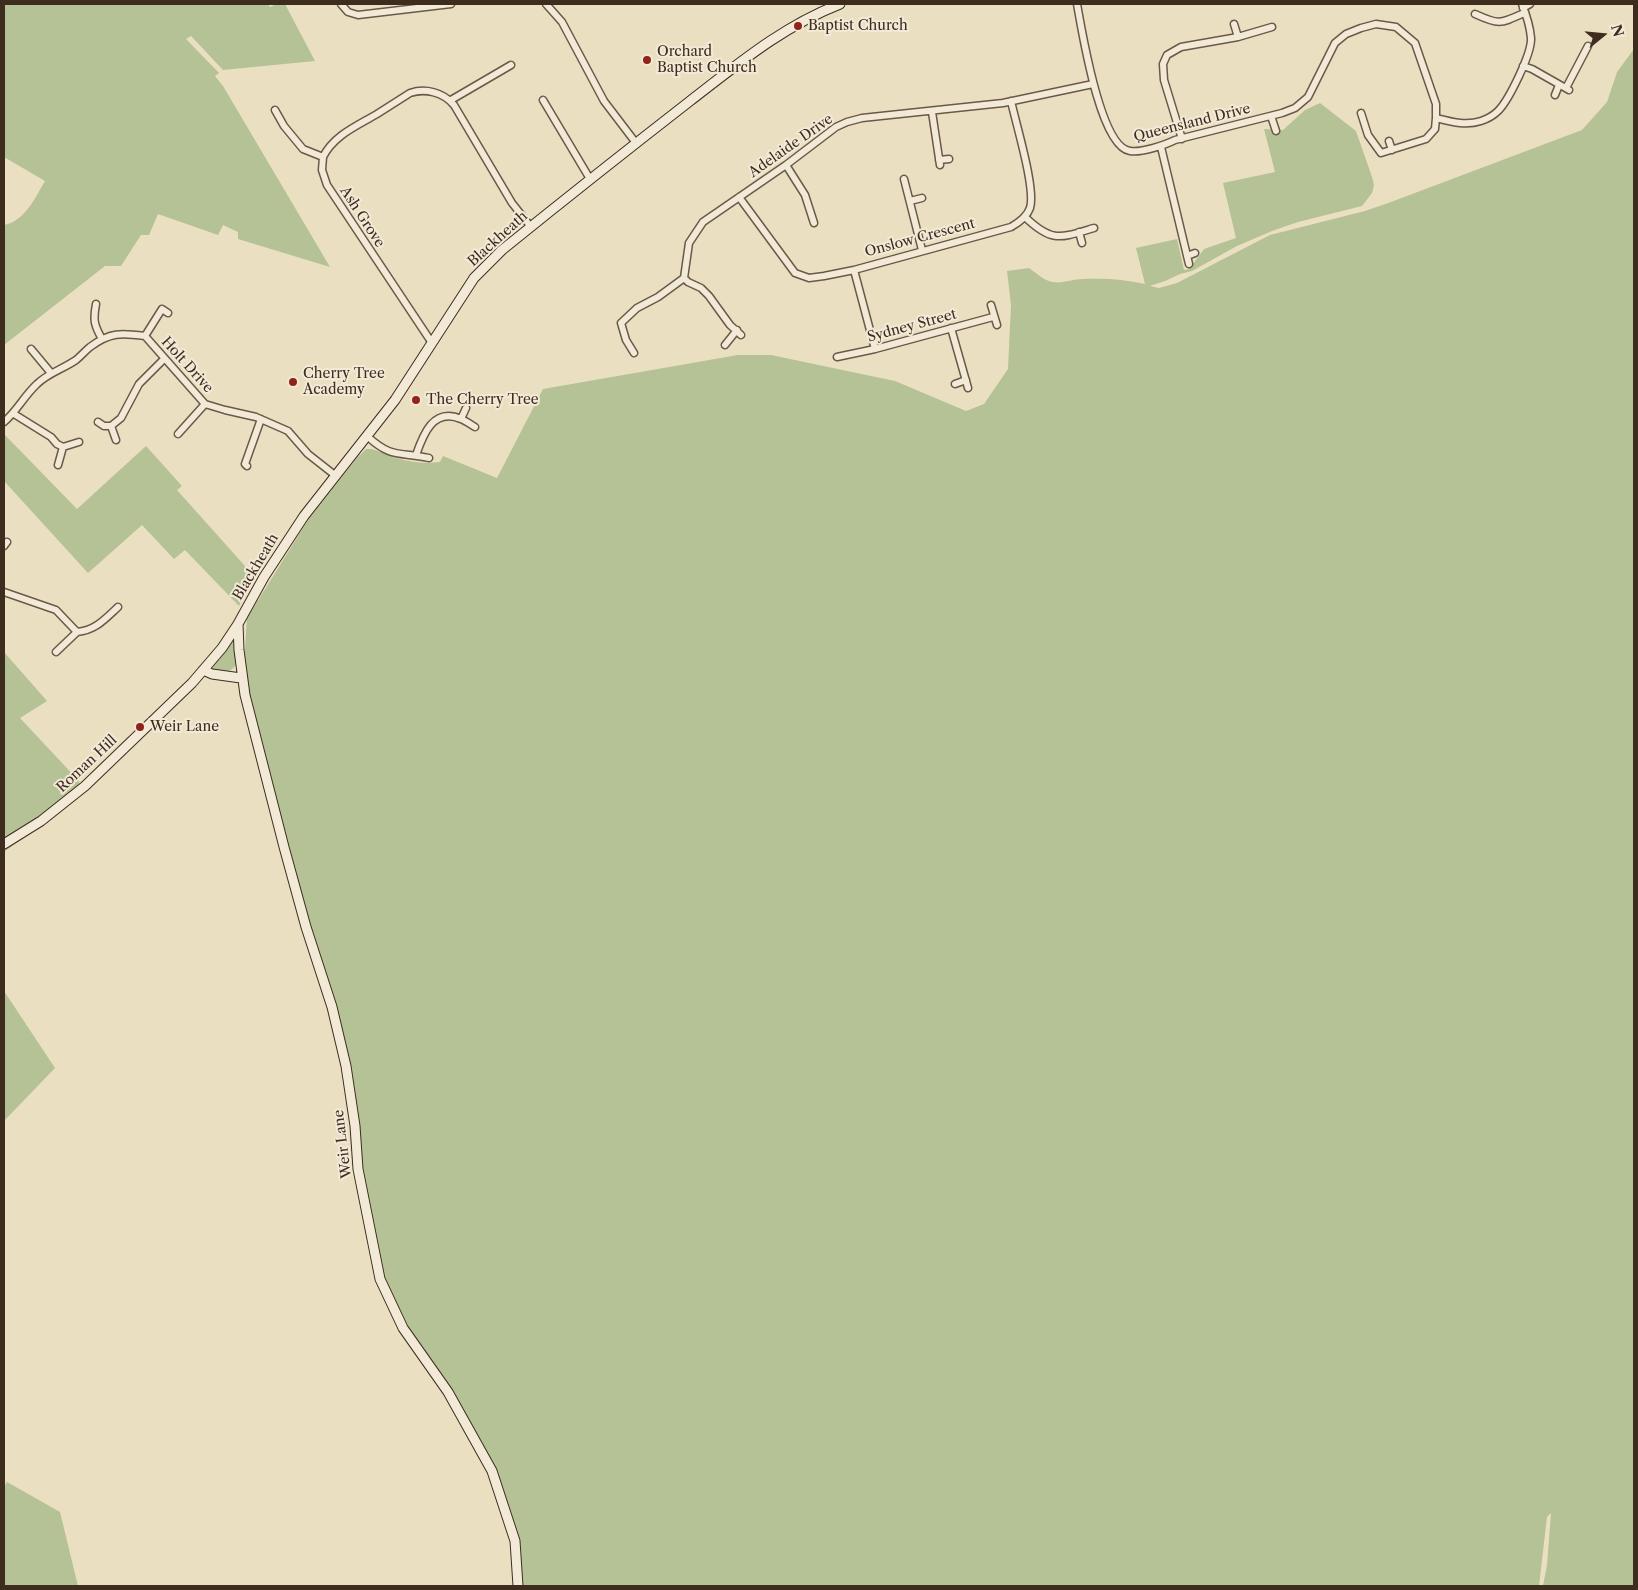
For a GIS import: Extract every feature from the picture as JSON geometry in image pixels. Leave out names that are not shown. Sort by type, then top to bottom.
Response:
[{"type":"main road","name":"Blackheath","points":[[238,624],[269,569],[304,516],[395,400],[474,278],[502,250],[763,44],[828,6],[840,4]]},
{"type":"main road","name":"Roman Hill","points":[[4,844],[41,821],[85,786],[203,670],[222,648],[238,624]]},
{"type":"main road","name":"Weir Lane","points":[[238,624],[242,678],[284,847],[306,927],[332,1007],[346,1066],[355,1126],[358,1170],[380,1279],[403,1328],[448,1392],[492,1471],[515,1541],[518,1586]]},
{"type":"main road","points":[[203,670],[212,674],[242,678]]},
{"type":"street","points":[[341,4],[348,12],[358,15],[452,4]]},
{"type":"street","points":[[546,4],[562,22],[604,101],[636,143]]},
{"type":"street","name":"Queensland Drive","points":[[1077,4],[1093,84],[1107,127],[1121,148],[1130,151],[1161,146],[1295,108],[1308,97],[1335,43],[1346,34],[1362,28],[1384,24],[1396,27],[1415,43],[1436,104],[1436,118]]},
{"type":"street","points":[[1475,14],[1495,23],[1500,23],[1530,4]]},
{"type":"street","points":[[1361,113],[1368,135],[1380,154],[1426,139],[1435,129],[1436,118],[1462,124],[1482,121],[1497,113],[1513,88],[1531,40],[1523,9]]},
{"type":"street","points":[[1234,24],[1238,37]]},
{"type":"street","points":[[1182,139],[1164,80],[1163,64],[1167,55],[1181,47],[1238,37],[1272,27]]},
{"type":"street","points":[[1555,94],[1565,88],[1588,46]]},
{"type":"street","points":[[451,100],[511,65]]},
{"type":"street","points":[[1522,66],[1532,69],[1565,88]]},
{"type":"street","points":[[501,71],[506,77]]},
{"type":"street","name":"Adelaide Drive","points":[[684,278],[689,243],[704,222],[786,165],[836,127],[862,118],[932,112],[1011,101],[1093,84]]},
{"type":"street","points":[[276,110],[284,126],[303,149],[324,158],[328,148],[342,135],[410,93],[426,90],[441,95],[451,100],[512,203],[531,227]]},
{"type":"street","points":[[544,100],[590,179]]},
{"type":"street","points":[[1011,101],[1029,178],[1030,209],[1025,217],[1038,230],[1048,236],[1062,236],[1094,228]]},
{"type":"street","points":[[932,112],[939,162],[949,159]]},
{"type":"street","name":"Queensland Drive","points":[[1271,116],[1276,131]]},
{"type":"street","points":[[1389,141],[1392,150]]},
{"type":"street","points":[[1161,146],[1189,264]]},
{"type":"street","name":"Ash Grove","points":[[324,158],[322,170],[327,185],[432,343]]},
{"type":"street","points":[[786,165],[805,196],[814,223]]},
{"type":"street","points":[[904,179],[922,250]]},
{"type":"street","name":"Onslow Crescent","points":[[739,197],[795,273],[802,277],[815,278],[854,270],[1011,227],[1025,217]]},
{"type":"street","points":[[910,201],[922,198]]},
{"type":"street","points":[[1079,232],[1082,242]]},
{"type":"street","points":[[1187,256],[1195,253]]},
{"type":"street","points":[[854,270],[875,349]]},
{"type":"street","points":[[634,353],[633,344],[622,330],[621,323],[636,308],[658,297],[684,278],[701,288],[709,296],[739,333],[725,345]]},
{"type":"street","points":[[96,304],[94,315],[95,328],[102,339]]},
{"type":"street","points":[[991,305],[993,317],[997,325]]},
{"type":"street","points":[[145,336],[162,310],[168,313]]},
{"type":"street","name":"Sydney Street","points":[[837,357],[875,349],[993,317]]},
{"type":"street","points":[[951,328],[968,388]]},
{"type":"street","name":"Holt Drive","points":[[4,422],[14,414],[37,384],[51,373],[77,359],[88,348],[102,339],[113,334],[145,336],[205,404],[261,419],[288,431],[308,454],[336,476]]},
{"type":"street","points":[[30,349],[51,373]]},
{"type":"street","points":[[98,422],[104,426],[111,426],[121,418],[139,384],[164,359]]},
{"type":"street","points":[[955,384],[966,380]]},
{"type":"street","points":[[178,434],[205,404]]},
{"type":"street","points":[[461,419],[466,408]]},
{"type":"street","points":[[14,414],[63,447],[79,442]]},
{"type":"street","points":[[416,455],[426,430],[431,423],[445,416],[461,419],[475,427]]},
{"type":"street","points":[[245,463],[261,419]]},
{"type":"street","points":[[111,426],[116,440]]},
{"type":"street","points":[[367,436],[377,446],[396,454],[430,458]]},
{"type":"street","points":[[58,465],[63,447]]},
{"type":"street","points":[[4,592],[56,610],[77,632]]},
{"type":"street","points":[[56,652],[77,632],[88,631],[100,625],[118,606]]},
{"type":"green space","points":[[4,4],[268,4],[270,7],[277,4],[285,4],[315,61],[223,70],[191,36],[186,39],[219,73],[215,76],[223,86],[330,267],[238,239],[238,232],[223,225],[218,235],[158,214],[149,235],[141,235],[121,266],[105,266],[4,345],[4,225],[11,223],[24,214],[45,181],[4,157]]},
{"type":"green space","points":[[1634,49],[1634,1586],[1543,1586],[1547,1565],[1551,1513],[1547,1517],[1539,1586],[518,1586],[515,1541],[492,1471],[403,1328],[380,1279],[358,1170],[346,1066],[245,695],[247,618],[308,520],[366,449],[407,461],[429,463],[440,462],[443,456],[497,478],[543,389],[738,355],[771,355],[895,381],[966,411],[984,404],[1008,369],[1011,305],[1007,271],[1029,268],[1044,279],[1053,282],[1098,279],[1122,280],[1145,284],[1136,248],[1177,239],[1184,270],[1189,269],[1204,249],[1236,238],[1223,183],[1275,172],[1264,129],[1283,130],[1305,110],[1320,103],[1356,131],[1372,177],[1374,185],[1372,193],[1362,206],[1298,222],[1272,231],[1237,246],[1192,271],[1150,286],[1159,288],[1177,283],[1270,235],[1365,211],[1582,130],[1607,102],[1617,72]]},
{"type":"green space","points":[[4,434],[77,509],[146,446],[182,486],[177,490],[253,575],[239,606],[185,550],[174,559],[142,525],[88,573],[4,481]]},
{"type":"green space","points":[[235,636],[236,665],[231,670],[225,672],[211,669],[223,655]]},
{"type":"green space","points":[[4,652],[47,701],[20,718],[78,780],[84,793],[4,852]]},
{"type":"green space","points":[[4,991],[55,1068],[4,1121]]},
{"type":"green space","points":[[7,1482],[60,1512],[78,1586],[4,1586],[4,1487]]},
{"type":"place","name":"Baptist Church","points":[[798,26]]},
{"type":"place","name":"Orchard Baptist Church","points":[[647,60]]},
{"type":"place","name":"Cherry Tree Academy","points":[[293,382]]},
{"type":"place","name":"The Cherry Tree","points":[[416,400]]},
{"type":"place","name":"Weir Lane","points":[[140,727]]}]
